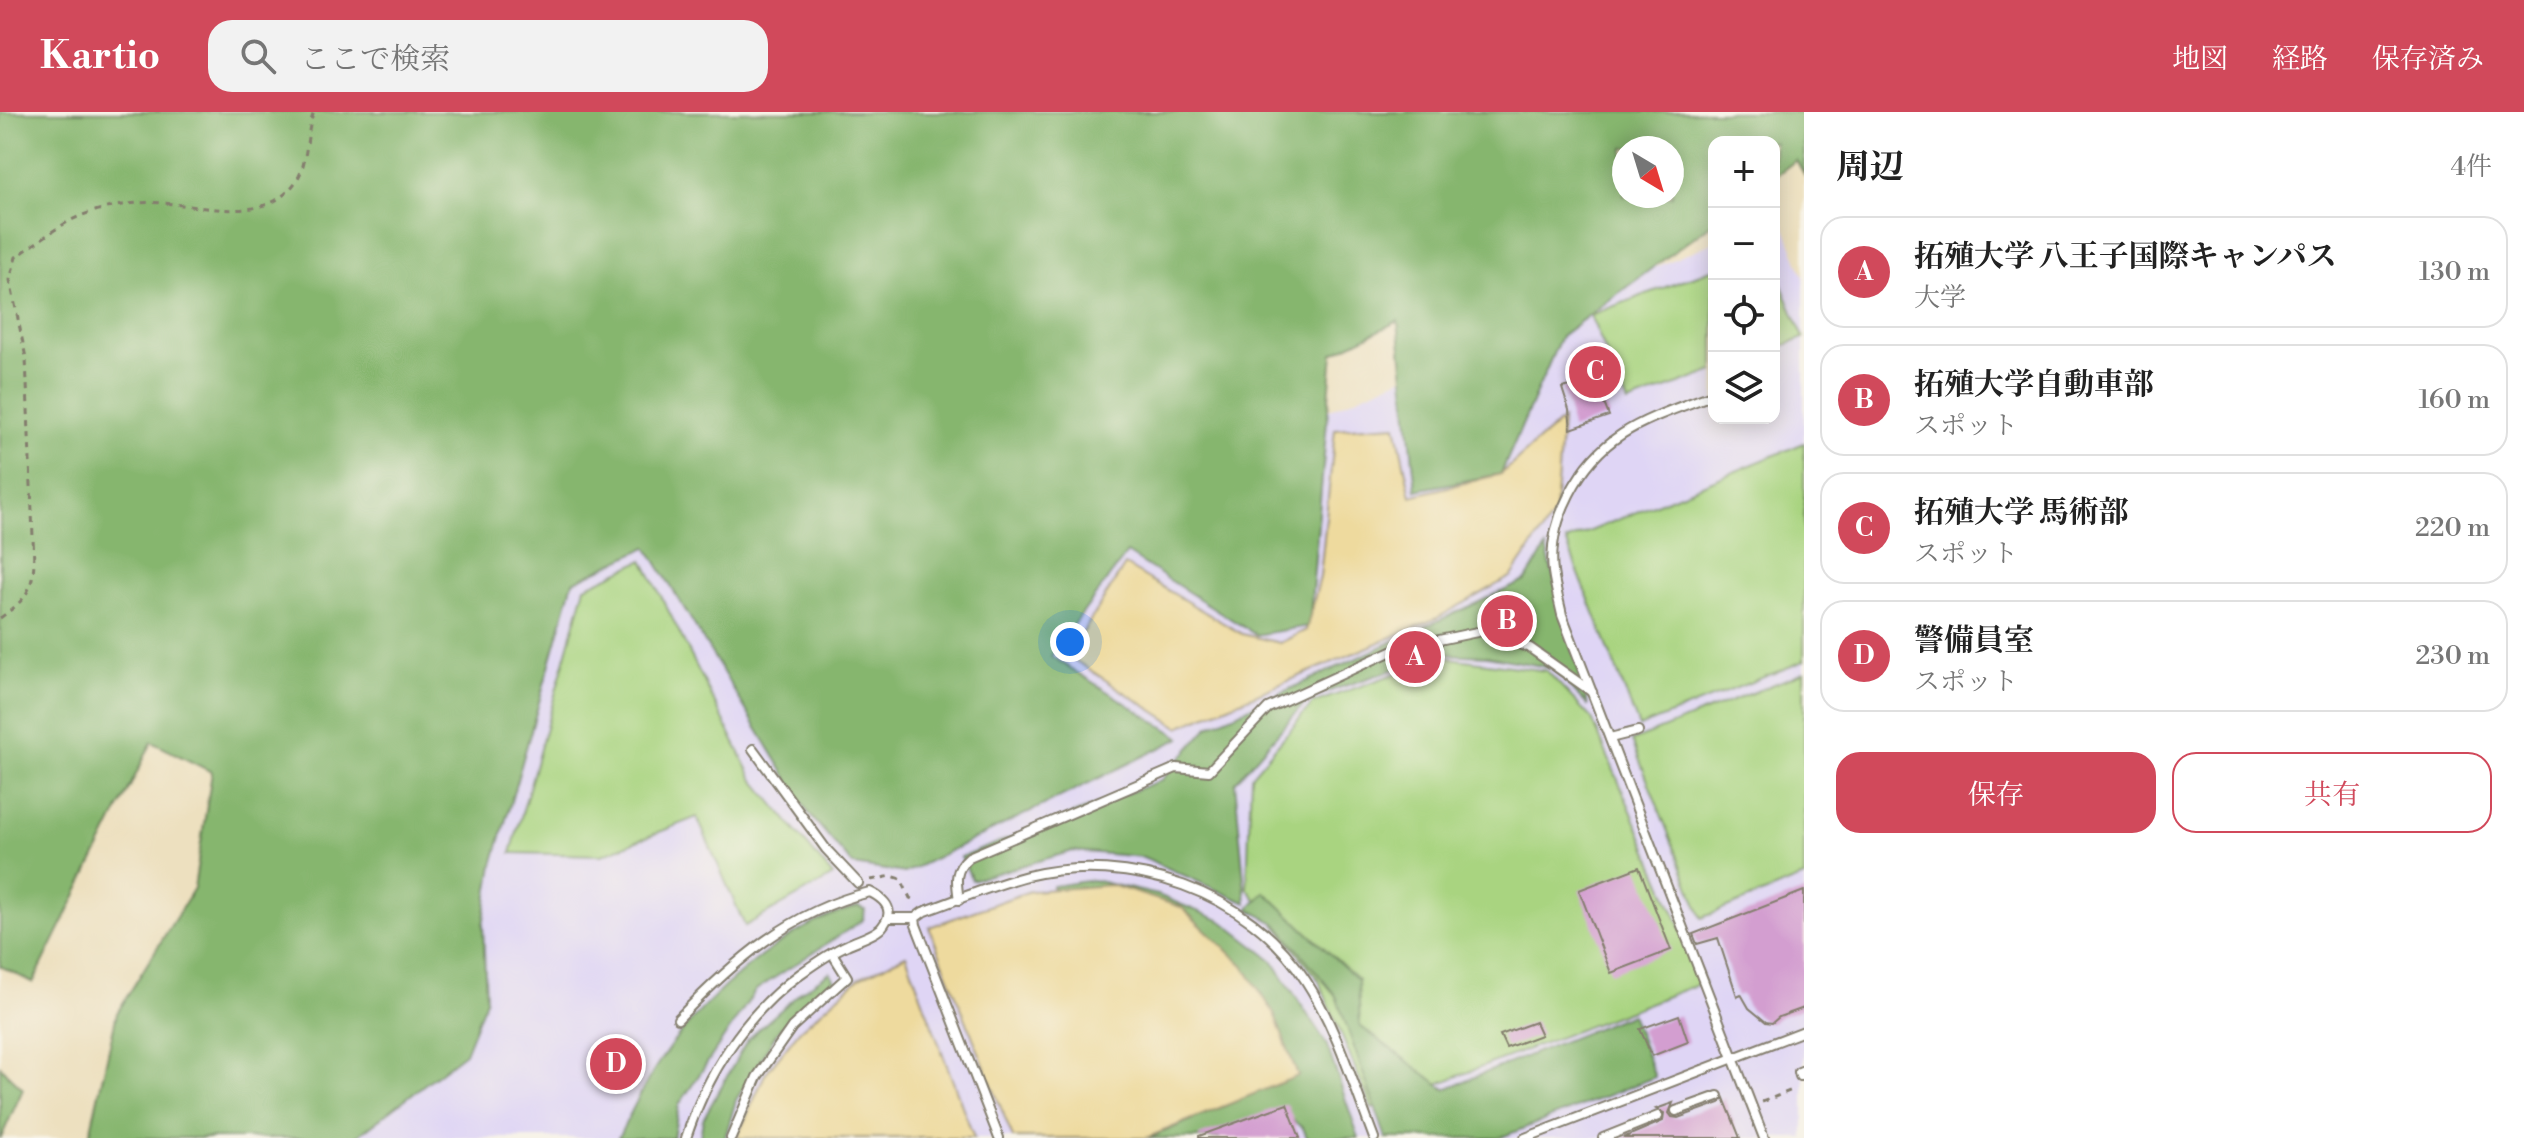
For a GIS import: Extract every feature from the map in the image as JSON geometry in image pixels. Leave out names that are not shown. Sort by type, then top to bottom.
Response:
[{"type":"lane","points":[[1708,396],[1647,421],[1622,434],[1599,452],[1570,491],[1553,546],[1552,571],[1562,615],[1764,1138]]},
{"type":"lane","points":[[959,900],[956,876],[960,865],[969,857],[1176,768],[1209,771],[1268,708],[1396,649],[1482,631],[1530,648],[1592,692]]},
{"type":"lane","points":[[1610,738],[1638,731]]},
{"type":"lane","points":[[753,749],[826,849],[858,883]]},
{"type":"lane","points":[[888,918],[915,918],[923,912],[1026,876],[1090,868],[1122,869],[1156,876],[1213,898],[1259,928],[1285,952],[1307,981],[1329,1023],[1374,1138]]},
{"type":"lane","points":[[678,1019],[744,955],[811,912],[835,901],[870,892],[881,898],[888,908],[888,918],[881,929],[832,953],[800,974],[771,998],[740,1032],[705,1088],[686,1138]]},
{"type":"lane","points":[[915,918],[999,1138]]},
{"type":"lane","points":[[731,1138],[757,1077],[792,1027],[847,977],[832,953]]},
{"type":"lane","points":[[1525,1138],[1804,1031]]},
{"type":"lane","points":[[1676,1111],[1718,1096]]},
{"type":"lane","points":[[1603,1138],[1658,1116]]},
{"type":"path","points":[[0,618],[19,605],[33,585],[34,563],[26,358],[10,280],[16,257],[66,221],[95,211],[160,203],[233,211],[261,207],[280,197],[299,177],[314,112]]},
{"type":"path","points":[[1758,1103],[1792,1090]]},
{"type":"shaded area","points":[[1780,216],[1804,278],[1804,1138],[335,1138],[558,538],[995,555],[1708,245],[1708,424],[1780,424]]},
{"type":"green space","points":[[0,112],[1804,112],[1804,174],[1796,160],[1780,172],[1780,136],[1708,136],[1708,226],[1561,336],[1501,474],[1416,490],[1398,321],[1333,353],[1309,626],[1256,635],[1127,553],[1051,656],[1181,738],[905,873],[853,865],[809,814],[647,547],[573,582],[493,865],[483,925],[486,1000],[465,1053],[355,1138],[89,1138],[117,1013],[194,888],[212,772],[152,742],[33,983],[0,966]]},
{"type":"green space","points":[[1708,271],[1708,373],[1628,403],[1590,315]]},
{"type":"green space","points":[[1780,282],[1804,338],[1780,347]]},
{"type":"green space","points":[[1804,443],[1804,661],[1639,727],[1566,541]]},
{"type":"green space","points":[[1546,548],[1588,706],[1552,668],[1487,656],[1439,654],[1309,698],[1235,782],[1246,903],[1143,857],[1073,851],[972,880],[961,857],[1162,780],[1209,726],[1525,581]]},
{"type":"green space","points":[[643,560],[753,779],[833,876],[745,926],[697,817],[602,855],[511,853],[585,587]]},
{"type":"green space","points":[[1442,657],[1547,671],[1592,719],[1704,982],[1372,1109],[1319,981],[1247,888],[1251,776],[1313,703]]},
{"type":"green space","points":[[1804,672],[1804,877],[1702,918],[1632,741]]},
{"type":"green space","points":[[1093,880],[1158,895],[1222,921],[1272,960],[1326,1043],[1359,1138],[1307,1138],[1303,1128],[1284,1114],[1218,1138],[1149,1138],[1298,1075],[1054,900],[1053,886]]},
{"type":"green space","points":[[1265,892],[1358,980],[1360,1026],[1445,1089],[1631,1014],[1655,1077],[1499,1138],[1386,1138],[1336,996],[1277,924],[1248,909]]},
{"type":"green space","points":[[859,907],[865,910],[863,920],[756,990],[679,1105],[673,1138],[618,1138],[659,1062],[721,990],[747,967],[802,929]]},
{"type":"green space","points":[[830,972],[836,982],[779,1029],[736,1100],[725,1138],[700,1138],[703,1119],[748,1039],[803,990]]},
{"type":"green space","points":[[0,1066],[23,1089],[1,1138],[0,1138]]},
{"type":"sand","points":[[1562,420],[1555,512],[1512,576],[1437,618],[1179,727],[1068,656],[1125,565],[1242,634],[1280,643],[1306,630],[1320,577],[1335,429],[1396,425],[1411,496],[1501,474]]},
{"type":"sand","points":[[1111,885],[1181,907],[1243,965],[1274,1013],[1298,1076],[1146,1138],[1013,1138],[929,927],[1030,891]]},
{"type":"sand","points":[[906,955],[974,1138],[737,1138],[765,1074],[800,1030],[859,978]]},
{"type":"building","points":[[1603,352],[1615,383],[1600,393],[1609,416],[1571,429],[1562,388],[1584,383],[1575,361],[1587,353]]},
{"type":"building","points":[[1499,610],[1519,615],[1515,632],[1494,627]]},
{"type":"building","points":[[1639,867],[1671,950],[1611,973],[1579,890]]},
{"type":"building","points":[[1804,891],[1804,1008],[1779,1017],[1772,1023],[1766,1022],[1749,1008],[1741,994],[1737,996],[1718,938],[1697,944],[1693,934]]},
{"type":"building","points":[[1679,1015],[1688,1042],[1652,1056],[1640,1029]]},
{"type":"building","points":[[1535,1022],[1541,1035],[1506,1048],[1500,1035]]},
{"type":"building","points":[[1724,1098],[1740,1138],[1623,1138],[1663,1121],[1664,1113],[1656,1109],[1673,1103],[1669,1113],[1678,1118],[1720,1103]]},
{"type":"building","points":[[1287,1104],[1300,1138],[1199,1138],[1199,1136]]},
{"type":"place","name":"拓殖大学 馬術部","points":[[1595,372]]},
{"type":"place","name":"拓殖大学自動車部","points":[[1507,621]]},
{"type":"place","name":"拓殖大学 八王子国際キャンパス","points":[[1415,657]]},
{"type":"place","name":"警備員室","points":[[616,1064]]}]
